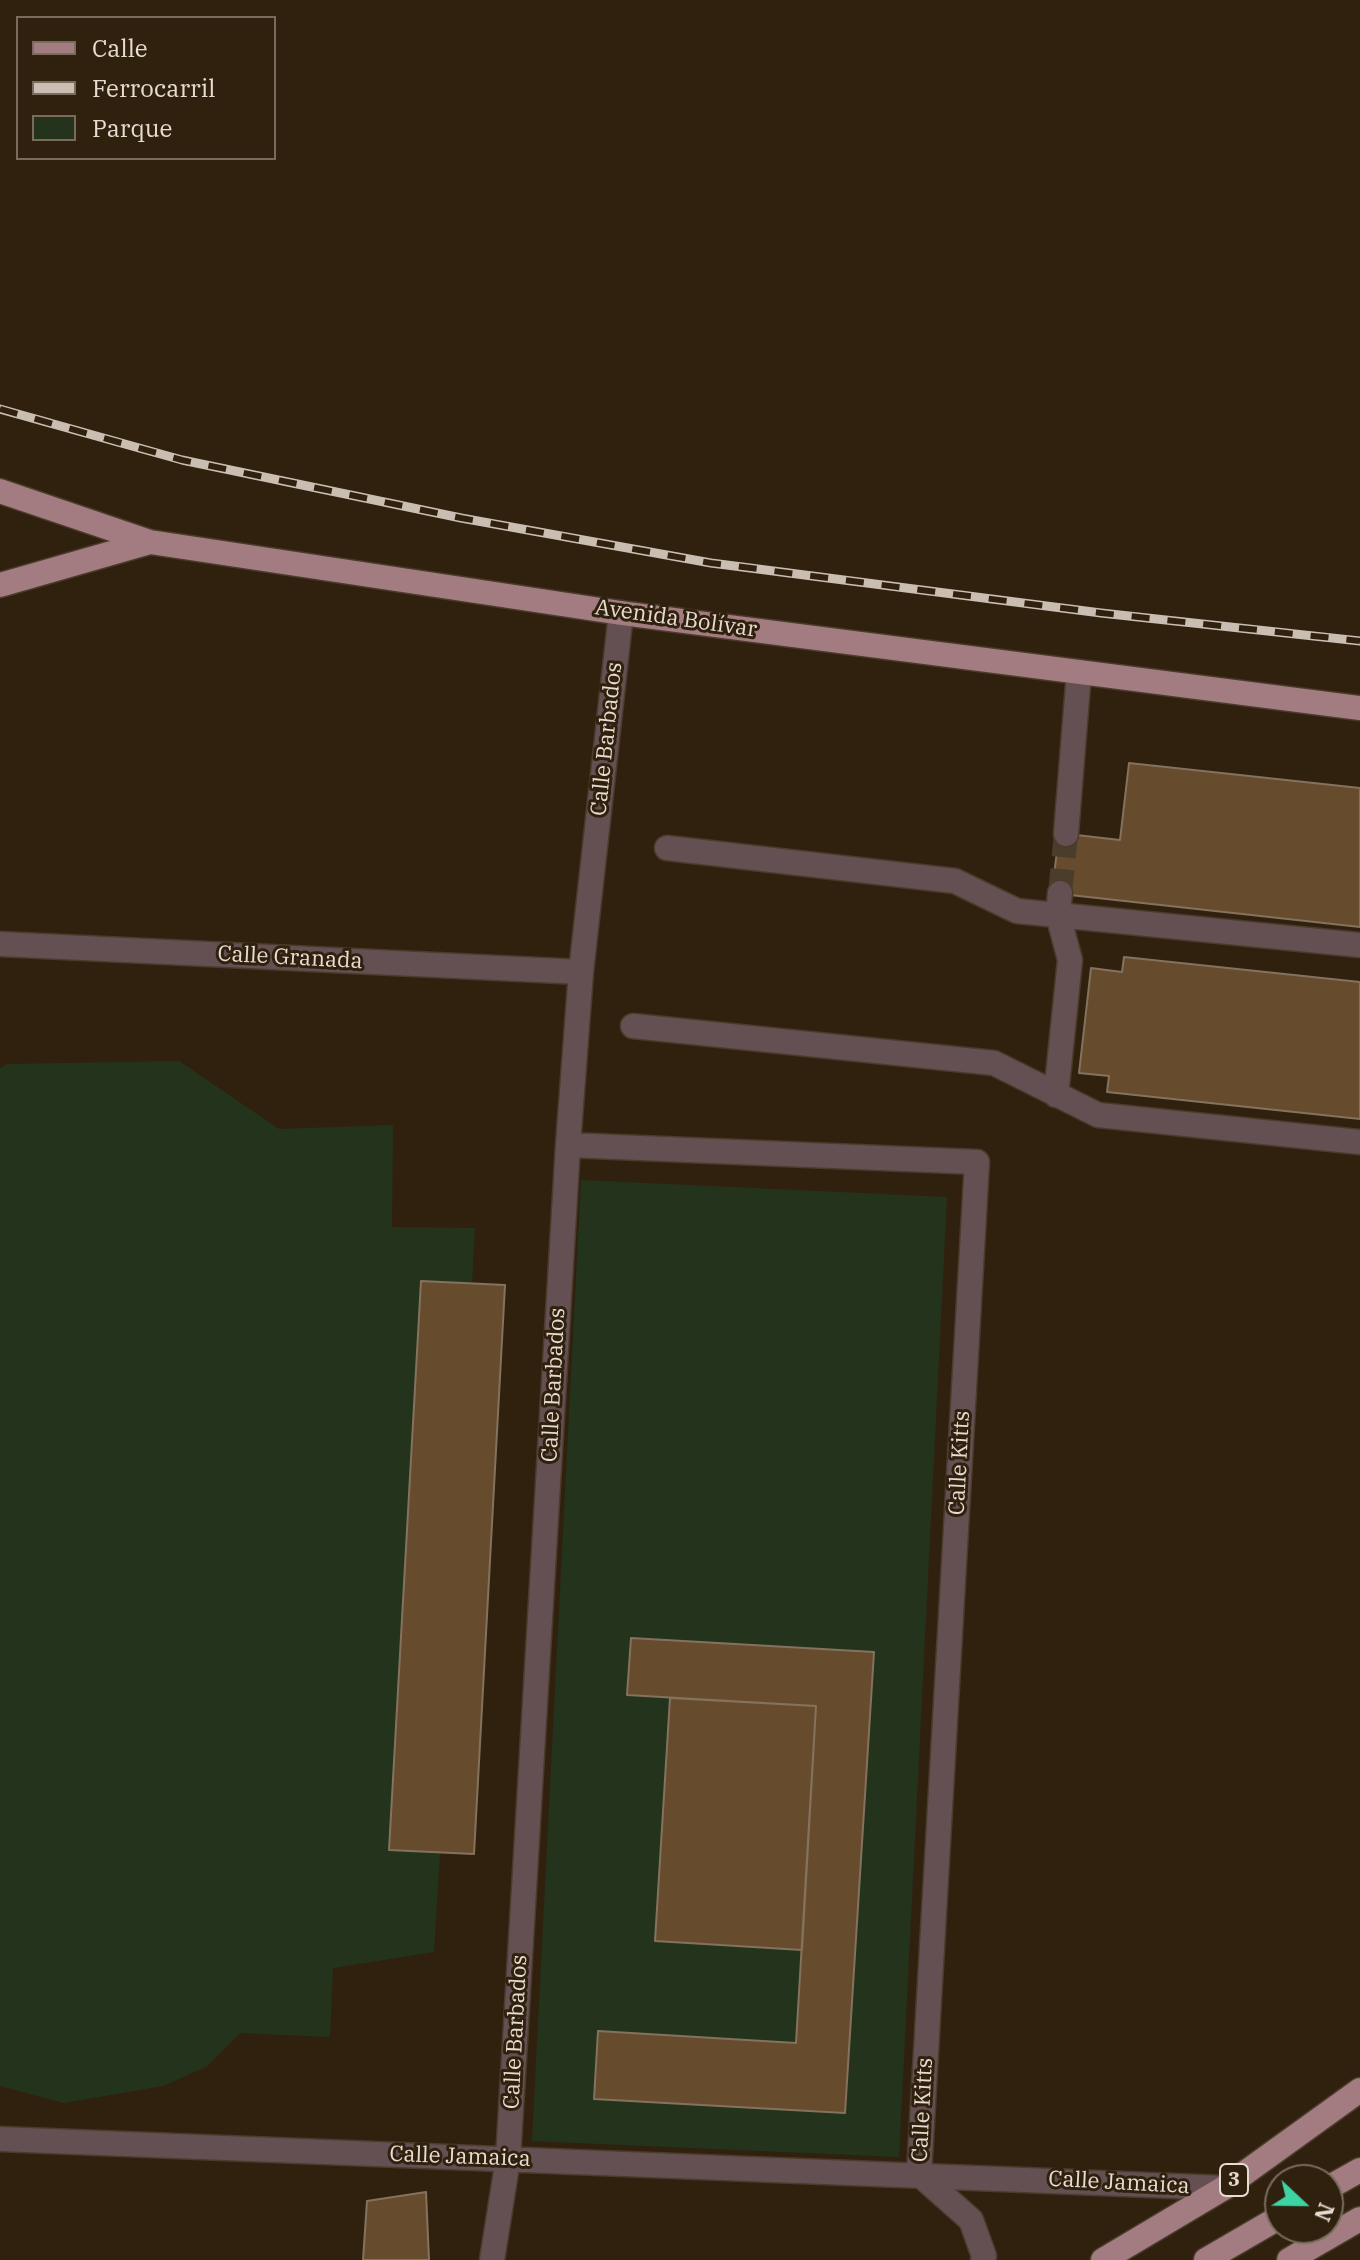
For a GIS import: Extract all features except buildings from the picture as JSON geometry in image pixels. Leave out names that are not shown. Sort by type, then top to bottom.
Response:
[{"type":"main road","name":"Avenida Bolívar","points":[[0,491],[150,542],[621,613],[1360,708]]},
{"type":"main road","points":[[0,585],[150,542]]},
{"type":"main road","name":"3","points":[[1103,2260],[1224,2188],[1360,2090]]},
{"type":"main road","points":[[1289,2260],[1360,2219]]},
{"type":"main road","points":[[1206,2260],[1264,2226]]},
{"type":"street","name":"Calle Barbados","points":[[492,2260],[508,2159],[581,972],[621,613]]},
{"type":"street","points":[[1066,834],[1079,672]]},
{"type":"street","points":[[667,848],[955,881],[1017,911],[1059,904],[1360,945]]},
{"type":"street","points":[[1056,1095],[1070,960],[1059,904]]},
{"type":"street","name":"Calle Granada","points":[[0,944],[581,972]]},
{"type":"street","points":[[633,1026],[994,1063],[1098,1115],[1360,1142]]},
{"type":"street","name":"Calle Kitts","points":[[568,1145],[977,1162],[919,2174]]},
{"type":"street","name":"Calle Jamaica","points":[[0,2139],[1224,2188]]},
{"type":"street","points":[[919,2174],[971,2220],[983,2260]]},
{"type":"green space","points":[[179,1061],[279,1129],[393,1125],[392,1227],[475,1228],[472,1283],[421,1282],[389,1849],[440,1853],[434,1952],[333,1968],[330,2037],[240,2033],[206,2067],[163,2086],[64,2103],[0,2086],[0,1068],[8,1064]]},
{"type":"green space","points":[[581,1180],[947,1197],[899,2157],[532,2141]]},
{"type":"tunnel","points":[[1060,893],[1066,834]]},
{"type":"railway","points":[[0,409],[182,460],[461,518],[711,563],[1101,613],[1360,641]]}]
